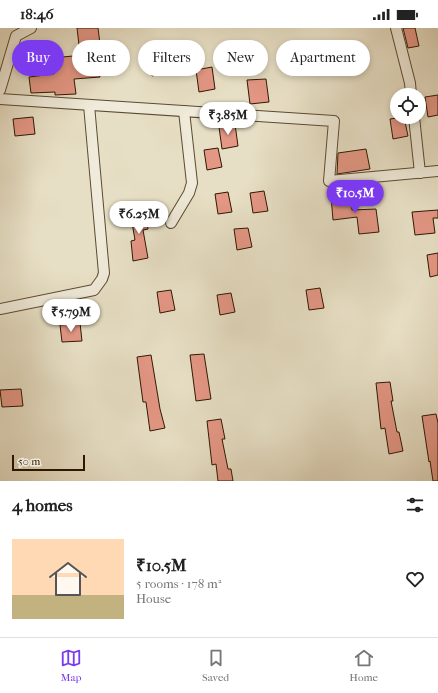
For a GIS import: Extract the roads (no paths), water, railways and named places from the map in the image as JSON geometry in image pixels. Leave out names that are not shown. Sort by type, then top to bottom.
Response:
[{"type":"street","points":[[0,90],[16,36],[30,28]]},
{"type":"street","points":[[396,28],[410,88]]},
{"type":"street","points":[[0,99],[334,121],[329,181],[438,171]]},
{"type":"street","points":[[0,309],[94,290],[102,279],[104,273],[89,105]]},
{"type":"street","points":[[171,223],[189,193],[192,183],[184,111]]},
{"type":"street","points":[[415,124],[420,173]]}]
